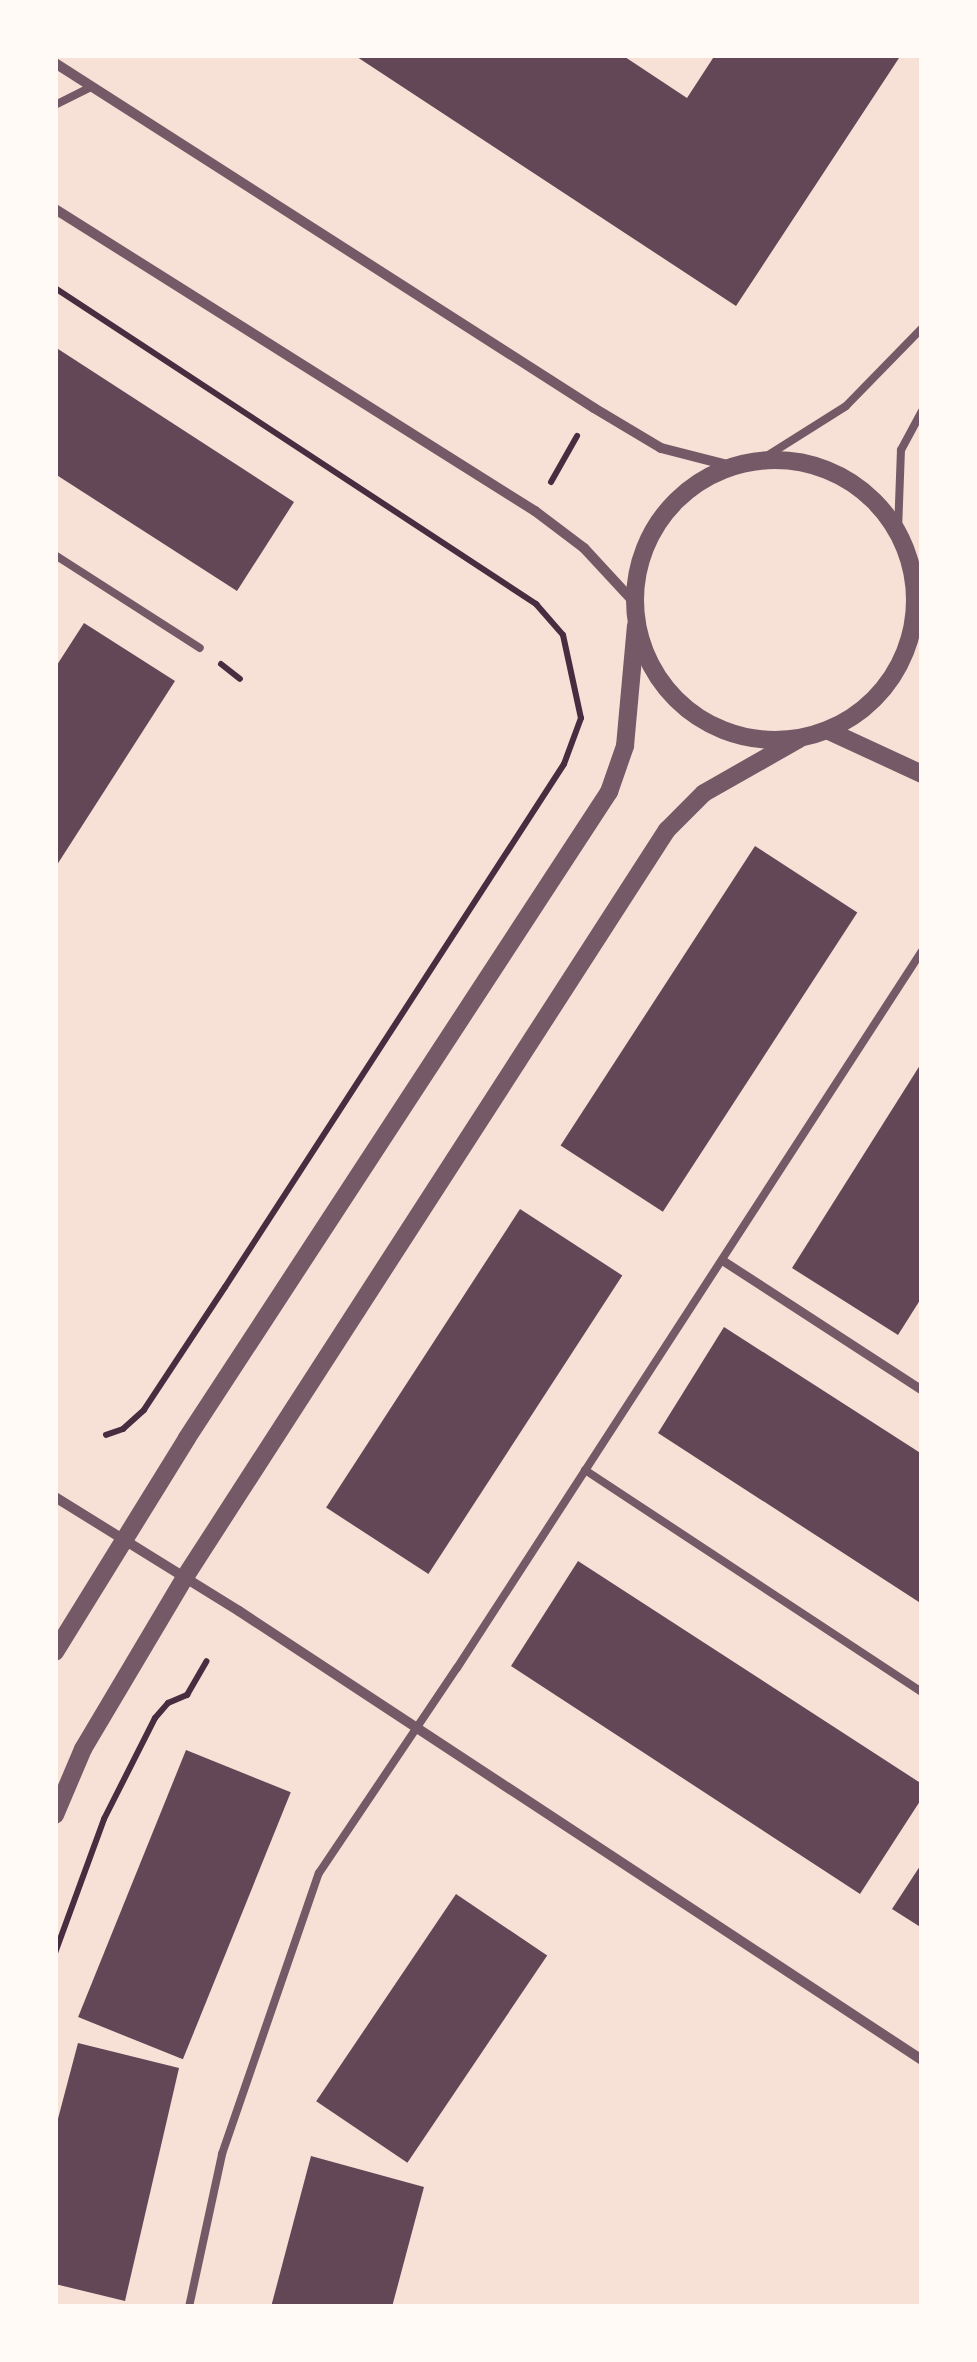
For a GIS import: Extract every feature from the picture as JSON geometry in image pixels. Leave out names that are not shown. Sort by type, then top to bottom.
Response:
[{"type":"street","points":[[55,63],[660,448],[731,466]]},
{"type":"street","points":[[55,209],[535,510],[584,548],[634,602]]},
{"type":"street","points":[[55,1652],[122,1540],[609,792],[626,746],[636,626],[634,602],[641,558],[660,518],[692,485],[731,466],[762,459],[802,461],[840,475],[873,498],[898,530],[917,568],[910,643],[892,680],[864,710],[829,730],[800,739],[704,793],[666,830],[184,1577],[83,1749],[55,1815]]},
{"type":"street","points":[[636,626],[652,667],[678,702],[714,726],[756,739],[800,739]]},
{"type":"street","points":[[829,730],[922,774]]},
{"type":"street","points":[[722,1260],[922,1390]]},
{"type":"street","points":[[55,1497],[184,1577],[922,2060]]},
{"type":"lane","points":[[55,105],[91,87]]},
{"type":"lane","points":[[762,459],[846,406],[922,328]]},
{"type":"lane","points":[[898,530],[900,450],[922,412]]},
{"type":"lane","points":[[55,555],[200,648]]},
{"type":"lane","points":[[189,2307],[222,2154],[318,1873],[417,1729],[922,951]]},
{"type":"lane","points":[[585,1470],[922,1692]]},
{"type":"path","points":[[55,288],[536,604],[563,635],[581,718],[564,764],[144,1410],[123,1428],[106,1435]]},
{"type":"path","points":[[546,490],[580,431]]},
{"type":"path","points":[[55,1952],[104,1819],[146,1734],[168,1703],[187,1695],[207,1660]]},
{"type":"building","points":[[354,55],[622,55],[687,98],[715,55],[901,55],[736,306]]},
{"type":"building","points":[[55,347],[294,502],[237,591],[55,474]]},
{"type":"building","points":[[84,623],[175,681],[55,868],[55,668]]},
{"type":"building","points":[[755,846],[857,912],[663,1212],[561,1145]]},
{"type":"building","points":[[922,1062],[922,1297],[898,1335],[792,1268]]},
{"type":"building","points":[[520,1209],[622,1275],[428,1574],[326,1508]]},
{"type":"building","points":[[724,1327],[922,1454],[922,1604],[658,1433]]},
{"type":"building","points":[[578,1561],[922,1784],[922,1798],[860,1894],[511,1666]]},
{"type":"building","points":[[186,1750],[291,1792],[183,2059],[78,2017]]},
{"type":"building","points":[[922,1863],[922,1928],[892,1909]]},
{"type":"building","points":[[456,1894],[547,1956],[407,2163],[316,2101]]},
{"type":"building","points":[[78,2043],[179,2068],[125,2301],[55,2284],[55,2130]]},
{"type":"building","points":[[311,2156],[424,2187],[392,2307],[271,2307]]}]
